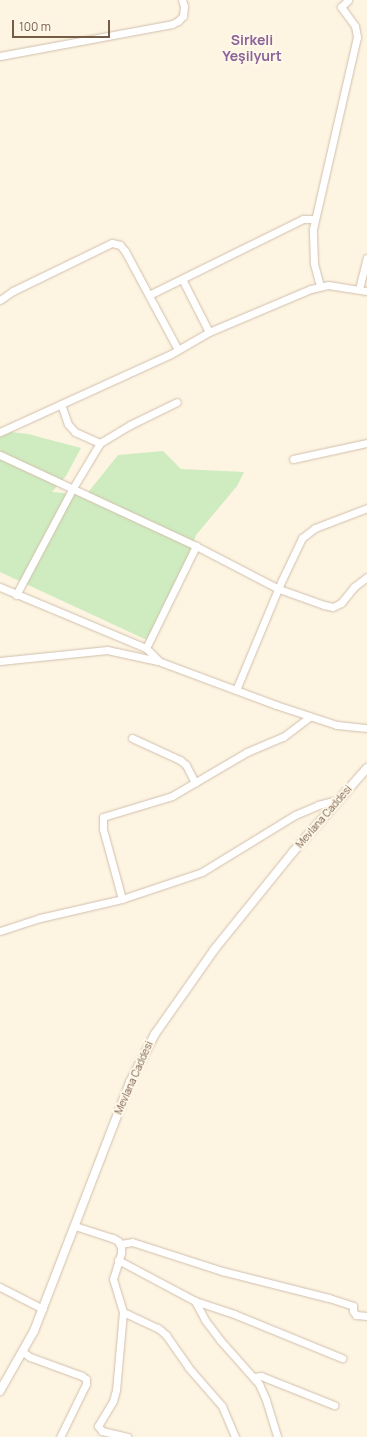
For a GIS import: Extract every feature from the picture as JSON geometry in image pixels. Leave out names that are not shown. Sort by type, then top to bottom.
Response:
[{"type":"street","points":[[0,56],[172,24],[183,16],[184,10],[182,0]]},
{"type":"street","points":[[320,286],[313,251],[314,219],[357,37],[355,26],[341,7],[348,0]]},
{"type":"street","points":[[148,295],[303,218],[314,219]]},
{"type":"street","points":[[0,300],[13,291],[112,243],[120,245],[125,251],[178,350]]},
{"type":"street","points":[[0,432],[178,350],[209,332],[311,289],[328,285],[363,290],[367,258]]},
{"type":"street","points":[[182,279],[209,332]]},
{"type":"street","points":[[16,595],[73,488],[100,443],[130,425],[177,402]]},
{"type":"street","points":[[61,404],[68,424],[75,432],[100,443]]},
{"type":"street","points":[[293,458],[367,443]]},
{"type":"street","points":[[0,455],[196,546],[279,589],[324,605],[333,606],[342,603],[358,583],[367,577]]},
{"type":"street","points":[[236,690],[298,545],[304,535],[315,528],[367,508]]},
{"type":"street","points":[[146,648],[196,546]]},
{"type":"street","points":[[0,587],[16,595],[146,648],[158,661]]},
{"type":"street","points":[[0,661],[107,650],[158,661],[337,726],[367,728]]},
{"type":"street","points":[[122,899],[103,829],[103,817],[172,796],[247,752],[283,737],[310,717]]},
{"type":"street","points":[[132,738],[180,760],[186,766],[195,782]]},
{"type":"street","name":"Mevlana Caddesi","points":[[0,1391],[23,1352],[43,1309],[130,1082],[154,1034],[214,950],[337,800],[367,768]]},
{"type":"street","points":[[0,931],[40,918],[122,899],[202,872],[295,814],[318,805],[337,800]]},
{"type":"street","points":[[74,1226],[113,1238],[120,1244],[121,1250],[114,1279],[123,1312],[116,1390],[112,1401],[98,1426],[102,1431],[127,1437]]},
{"type":"street","points":[[120,1244],[132,1242],[222,1271],[329,1298],[353,1306],[353,1311],[356,1315],[367,1316]]},
{"type":"street","points":[[118,1260],[195,1300],[342,1358]]},
{"type":"street","points":[[0,1287],[43,1309]]},
{"type":"street","points":[[195,1300],[205,1320],[220,1340],[254,1377],[266,1400],[277,1437]]},
{"type":"street","points":[[123,1312],[158,1328],[166,1335],[188,1367],[222,1406],[234,1437]]},
{"type":"street","points":[[23,1352],[30,1357],[82,1376],[86,1379],[86,1384],[60,1437]]},
{"type":"street","points":[[254,1377],[261,1376],[334,1405]]},
{"type":"green space","points":[[11,432],[28,434],[81,448],[66,476],[52,492],[86,495],[118,455],[163,451],[181,469],[244,472],[237,486],[196,535],[178,585],[149,641],[0,572],[0,437]]},
{"type":"district","name":"Sirkeli Yeşilyurt","points":[[252,48]]}]
